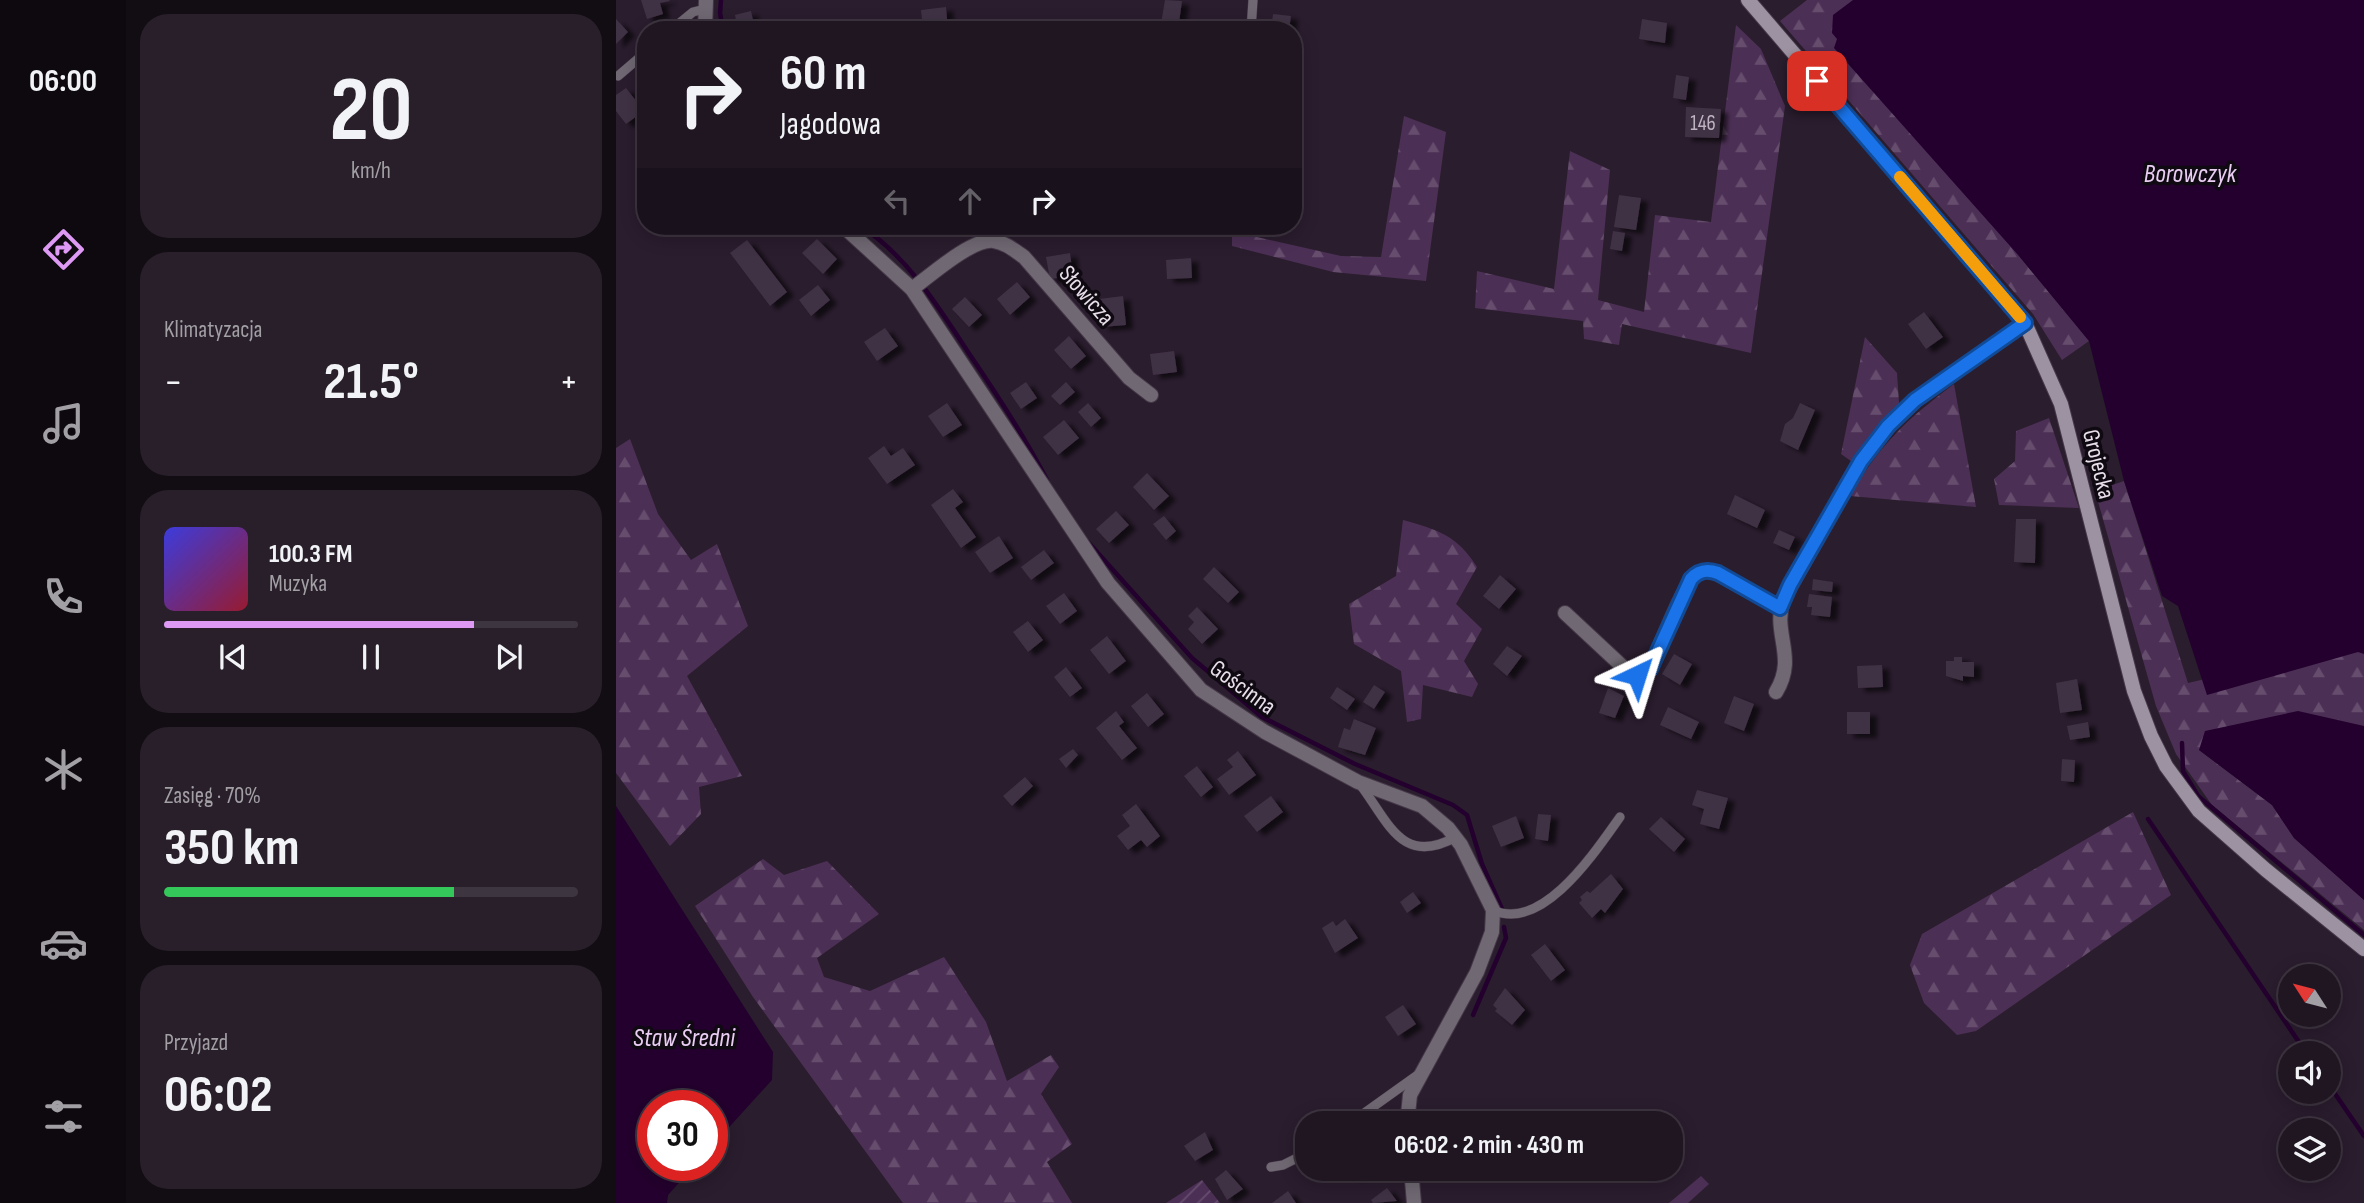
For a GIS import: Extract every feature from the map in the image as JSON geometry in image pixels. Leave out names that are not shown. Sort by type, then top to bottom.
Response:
[{"type":"street","name":"Grojecka","points":[[1748,0],[2025,323],[2061,404],[2134,691],[2166,766],[2188,798],[2213,824],[2364,949]]},
{"type":"street","name":"Gościnna","points":[[853,235],[912,289],[1108,583],[1201,690],[1265,732],[1358,782],[1414,802],[1439,820],[1456,837],[1493,910]]},
{"type":"street","name":"Słowicza","points":[[912,289],[969,248],[990,240],[1007,245],[1024,257],[1129,378],[1151,395]]},
{"type":"street","points":[[1776,692],[1787,663],[1780,627],[1780,608],[1790,585],[1861,461],[1888,426],[1915,400],[2025,323]]},
{"type":"street","points":[[1565,613],[1623,667],[1637,675],[1650,669],[1691,579],[1699,573],[1706,570],[1718,573],[1780,608]]},
{"type":"street","points":[[1408,1111],[1410,1095],[1483,960],[1492,932],[1493,910]]},
{"type":"street","points":[[1412,1181],[1414,1203]]},
{"type":"lane","points":[[1252,21],[1253,0]]},
{"type":"lane","points":[[681,21],[705,5]]},
{"type":"lane","points":[[618,76],[637,60]]},
{"type":"lane","points":[[1358,782],[1406,843],[1423,849],[1456,837]]},
{"type":"lane","points":[[1493,910],[1512,916],[1535,909],[1589,860],[1620,817]]},
{"type":"lane","points":[[1367,1111],[1423,1071]]},
{"type":"lane","points":[[1270,1167],[1295,1159]]},
{"type":"green space","points":[[1807,0],[1861,0],[2019,256],[2089,341],[2062,360],[2033,314],[1780,21]]},
{"type":"green space","points":[[1736,25],[1761,49],[1785,106],[1751,353],[1622,324],[1619,345],[1584,339],[1583,321],[1475,308],[1477,271],[1554,289],[1570,151],[1610,170],[1598,300],[1644,312],[1655,215],[1711,222]]},
{"type":"green space","points":[[1404,116],[1446,132],[1426,281],[1333,272],[1232,246],[1232,235],[1248,235],[1341,256],[1381,257]]},
{"type":"green space","points":[[1865,337],[1897,373],[1899,403],[1851,461],[1841,454]]},
{"type":"green space","points":[[1954,384],[1976,507],[1850,496],[1872,461],[1896,434]]},
{"type":"green space","points":[[2049,418],[2079,508],[1999,505],[1994,479],[2015,461],[2016,431]]},
{"type":"green space","points":[[630,439],[658,514],[691,560],[717,544],[748,626],[687,676],[742,776],[699,787],[701,814],[670,846],[616,773],[616,448]]},
{"type":"green space","points":[[2124,481],[2188,683],[2355,644],[2364,648],[2364,726],[2199,750],[2272,805],[2294,838],[2364,900],[2364,930],[2212,805],[2176,754],[2156,706],[2095,491]]},
{"type":"green space","points":[[1403,520],[1446,535],[1470,556],[1477,567],[1456,604],[1482,629],[1464,661],[1478,684],[1472,697],[1423,685],[1421,719],[1407,722],[1401,671],[1354,644],[1349,604],[1396,576]]},
{"type":"green space","points":[[2133,812],[2171,895],[1976,1031],[1957,1035],[1924,1003],[1910,965],[1922,934]]},
{"type":"green space","points":[[763,859],[784,875],[827,861],[879,914],[817,958],[824,977],[870,991],[944,957],[986,1022],[1007,1081],[1051,1055],[1059,1067],[1041,1094],[1072,1144],[1047,1162],[1072,1203],[903,1203],[753,997],[695,906]]},
{"type":"green space","points":[[1701,1176],[1709,1184],[1688,1203],[1669,1203]]},
{"type":"green space","points":[[1202,1180],[1220,1203],[1166,1203]]},
{"type":"water","name":"Borowczyk","points":[[1853,0],[2364,0],[2364,654],[2358,652],[2207,695],[2178,606],[2162,596],[2124,481],[2089,341],[2019,256],[1834,48],[1837,39],[1832,33],[1833,15]]},
{"type":"water","points":[[2298,711],[2364,726],[2364,900],[2294,838],[2272,805],[2199,750],[2205,731]]},
{"type":"water","name":"Staw Średni","points":[[616,806],[773,1052],[772,1080],[728,1128],[728,1090],[637,1090],[637,1181],[681,1181],[668,1195],[667,1203],[616,1203]]},
{"type":"building","points":[[641,0],[670,1],[660,3],[663,14],[647,19]]},
{"type":"building","points":[[1165,0],[1182,1],[1179,21],[1162,21]]},
{"type":"building","points":[[946,7],[947,21],[922,21],[921,10]]},
{"type":"building","points":[[751,11],[753,21],[736,21],[735,15]]},
{"type":"building","points":[[1273,14],[1291,16],[1290,21],[1272,21]]},
{"type":"building","points":[[616,19],[628,32],[616,44]]},
{"type":"building","points":[[1642,19],[1667,23],[1665,43],[1639,39]]},
{"type":"building","points":[[1676,75],[1689,77],[1686,100],[1673,98]]},
{"type":"building","points":[[626,88],[637,102],[637,116],[626,124],[616,111],[616,95]]},
{"type":"building","points":[[1686,107],[1721,109],[1719,138],[1685,137]]},
{"type":"building","points":[[1619,195],[1641,198],[1636,230],[1614,227]]},
{"type":"building","points":[[1613,231],[1625,233],[1622,251],[1610,249]]},
{"type":"building","points":[[817,239],[837,259],[823,274],[802,253]]},
{"type":"building","points":[[747,240],[787,292],[770,306],[730,253]]},
{"type":"building","points":[[1070,253],[1073,276],[1050,279],[1046,257]]},
{"type":"building","points":[[1191,258],[1192,278],[1167,279],[1166,260]]},
{"type":"building","points":[[1017,282],[1030,297],[1010,315],[997,299]]},
{"type":"building","points":[[818,285],[830,300],[811,316],[799,300]]},
{"type":"building","points":[[1123,296],[1126,325],[1102,327],[1099,299]]},
{"type":"building","points":[[965,297],[982,315],[969,327],[952,309]]},
{"type":"building","points":[[1924,312],[1943,337],[1926,349],[1908,324]]},
{"type":"building","points":[[885,328],[898,346],[877,361],[864,342]]},
{"type":"building","points":[[1069,336],[1086,356],[1071,369],[1054,350]]},
{"type":"building","points":[[1174,351],[1177,372],[1153,375],[1150,354]]},
{"type":"building","points":[[1026,382],[1037,398],[1021,409],[1010,393]]},
{"type":"building","points":[[1066,382],[1075,392],[1060,405],[1051,396]]},
{"type":"building","points":[[947,403],[962,425],[943,437],[928,416]]},
{"type":"building","points":[[1088,403],[1101,418],[1091,427],[1078,412]]},
{"type":"building","points":[[1800,403],[1815,410],[1798,450],[1780,441],[1785,424],[1793,418]]},
{"type":"building","points":[[1064,420],[1079,438],[1058,455],[1043,437]]},
{"type":"building","points":[[884,446],[891,456],[903,448],[915,465],[887,484],[868,458]]},
{"type":"building","points":[[1147,473],[1169,496],[1154,510],[1133,487]]},
{"type":"building","points":[[953,489],[963,502],[955,508],[976,537],[961,548],[931,505]]},
{"type":"building","points":[[1735,495],[1765,510],[1757,528],[1727,514]]},
{"type":"building","points":[[1116,511],[1129,525],[1109,543],[1096,529]]},
{"type":"building","points":[[1164,516],[1176,531],[1166,540],[1153,524]]},
{"type":"building","points":[[2016,519],[2036,519],[2035,563],[2014,562]]},
{"type":"building","points":[[1779,530],[1795,537],[1789,550],[1773,543]]},
{"type":"building","points":[[999,536],[1013,558],[990,573],[975,552]]},
{"type":"building","points":[[1044,550],[1054,563],[1031,580],[1021,567]]},
{"type":"building","points":[[1214,567],[1239,592],[1228,603],[1203,579]]},
{"type":"building","points":[[1500,575],[1516,589],[1499,609],[1483,596]]},
{"type":"building","points":[[1813,579],[1833,582],[1832,592],[1812,590]]},
{"type":"building","points":[[1064,593],[1077,611],[1060,624],[1046,606]]},
{"type":"building","points":[[1809,594],[1832,597],[1830,617],[1811,615],[1812,607],[1807,607]]},
{"type":"building","points":[[1197,607],[1218,629],[1202,644],[1188,629],[1194,622],[1188,616]]},
{"type":"building","points":[[1028,621],[1043,640],[1028,652],[1013,632]]},
{"type":"building","points":[[1107,636],[1126,661],[1109,674],[1090,650]]},
{"type":"building","points":[[1507,646],[1522,656],[1507,676],[1493,664]]},
{"type":"building","points":[[1674,654],[1692,664],[1680,685],[1662,674]]},
{"type":"building","points":[[1954,657],[1962,657],[1962,662],[1974,662],[1974,677],[1963,676],[1963,681],[1946,676],[1946,661],[1954,661]]},
{"type":"building","points":[[1882,665],[1883,687],[1858,688],[1857,666]]},
{"type":"building","points":[[1066,667],[1082,688],[1070,697],[1054,677]]},
{"type":"building","points":[[2077,679],[2082,710],[2060,713],[2056,683]]},
{"type":"building","points":[[1374,685],[1385,692],[1374,709],[1363,702]]},
{"type":"building","points":[[1337,687],[1355,699],[1347,710],[1330,698]]},
{"type":"building","points":[[1608,688],[1624,696],[1615,718],[1599,713]]},
{"type":"building","points":[[1147,693],[1164,714],[1148,727],[1131,706]]},
{"type":"building","points":[[1734,696],[1754,704],[1744,731],[1724,723]]},
{"type":"building","points":[[1668,707],[1699,722],[1691,739],[1660,725]]},
{"type":"building","points":[[1116,711],[1124,722],[1119,726],[1137,748],[1122,760],[1096,728]]},
{"type":"building","points":[[1847,712],[1870,712],[1870,734],[1847,734]]},
{"type":"building","points":[[1354,719],[1376,728],[1365,755],[1338,747],[1344,728],[1350,730]]},
{"type":"building","points":[[2088,722],[2090,737],[2070,740],[2067,726]]},
{"type":"building","points":[[1073,749],[1078,755],[1066,768],[1059,759]]},
{"type":"building","points":[[1238,751],[1256,775],[1229,795],[1217,779],[1233,767],[1227,760]]},
{"type":"building","points":[[2062,759],[2075,760],[2074,782],[2061,781]]},
{"type":"building","points":[[1197,766],[1213,787],[1201,797],[1184,776]]},
{"type":"building","points":[[1025,777],[1033,786],[1012,806],[1003,796]]},
{"type":"building","points":[[1697,790],[1728,798],[1719,829],[1700,824],[1704,809],[1692,805]]},
{"type":"building","points":[[1271,796],[1283,812],[1257,832],[1244,816]]},
{"type":"building","points":[[1136,804],[1160,836],[1147,847],[1141,840],[1128,850],[1117,836],[1130,826],[1122,815]]},
{"type":"building","points":[[1538,814],[1551,815],[1548,841],[1535,839]]},
{"type":"building","points":[[1516,816],[1524,838],[1501,847],[1492,826]]},
{"type":"building","points":[[1661,817],[1685,839],[1674,852],[1649,829]]},
{"type":"building","points":[[1611,874],[1623,889],[1605,913],[1601,909],[1592,918],[1579,903],[1582,900],[1580,897],[1587,891],[1590,893]]},
{"type":"building","points":[[1413,892],[1421,903],[1407,913],[1400,902]]},
{"type":"building","points":[[1345,919],[1358,938],[1335,953],[1322,928],[1333,921],[1336,926]]},
{"type":"building","points":[[1545,944],[1565,970],[1551,981],[1531,955]]},
{"type":"building","points":[[1505,988],[1525,1010],[1512,1025],[1495,1011],[1497,1009],[1493,1005]]},
{"type":"building","points":[[1403,1005],[1416,1024],[1398,1036],[1385,1017]]},
{"type":"building","points":[[1205,1132],[1213,1150],[1195,1161],[1184,1146]]},
{"type":"building","points":[[1226,1170],[1243,1189],[1227,1200],[1215,1179]]},
{"type":"building","points":[[1387,1188],[1397,1201],[1373,1203],[1371,1200]]},
{"type":"building","points":[[1288,1191],[1296,1203],[1272,1203]]},
{"type":"waterway","points":[[721,0],[721,21]]},
{"type":"waterway","points":[[873,235],[907,267],[933,300],[1009,414],[1047,480]]},
{"type":"waterway","points":[[1088,542],[1192,658],[1262,717],[1355,764],[1453,805],[1467,815],[1482,864],[1502,909]]},
{"type":"waterway","points":[[2182,743],[2183,771],[2198,796],[2364,935]]},
{"type":"waterway","points":[[2148,819],[2298,1041]]},
{"type":"waterway","points":[[1473,1015],[1506,938],[1504,927]]},
{"type":"waterway","points":[[2341,1102],[2364,1136]]},
{"type":"slow traffic","points":[[1900,177],[2020,317]]},
{"type":"route","points":[[1637,675],[1650,669],[1691,579],[1699,573],[1706,570],[1718,573],[1780,608],[1790,585],[1861,461],[1888,426],[1915,400],[2025,323],[1817,81]]}]
